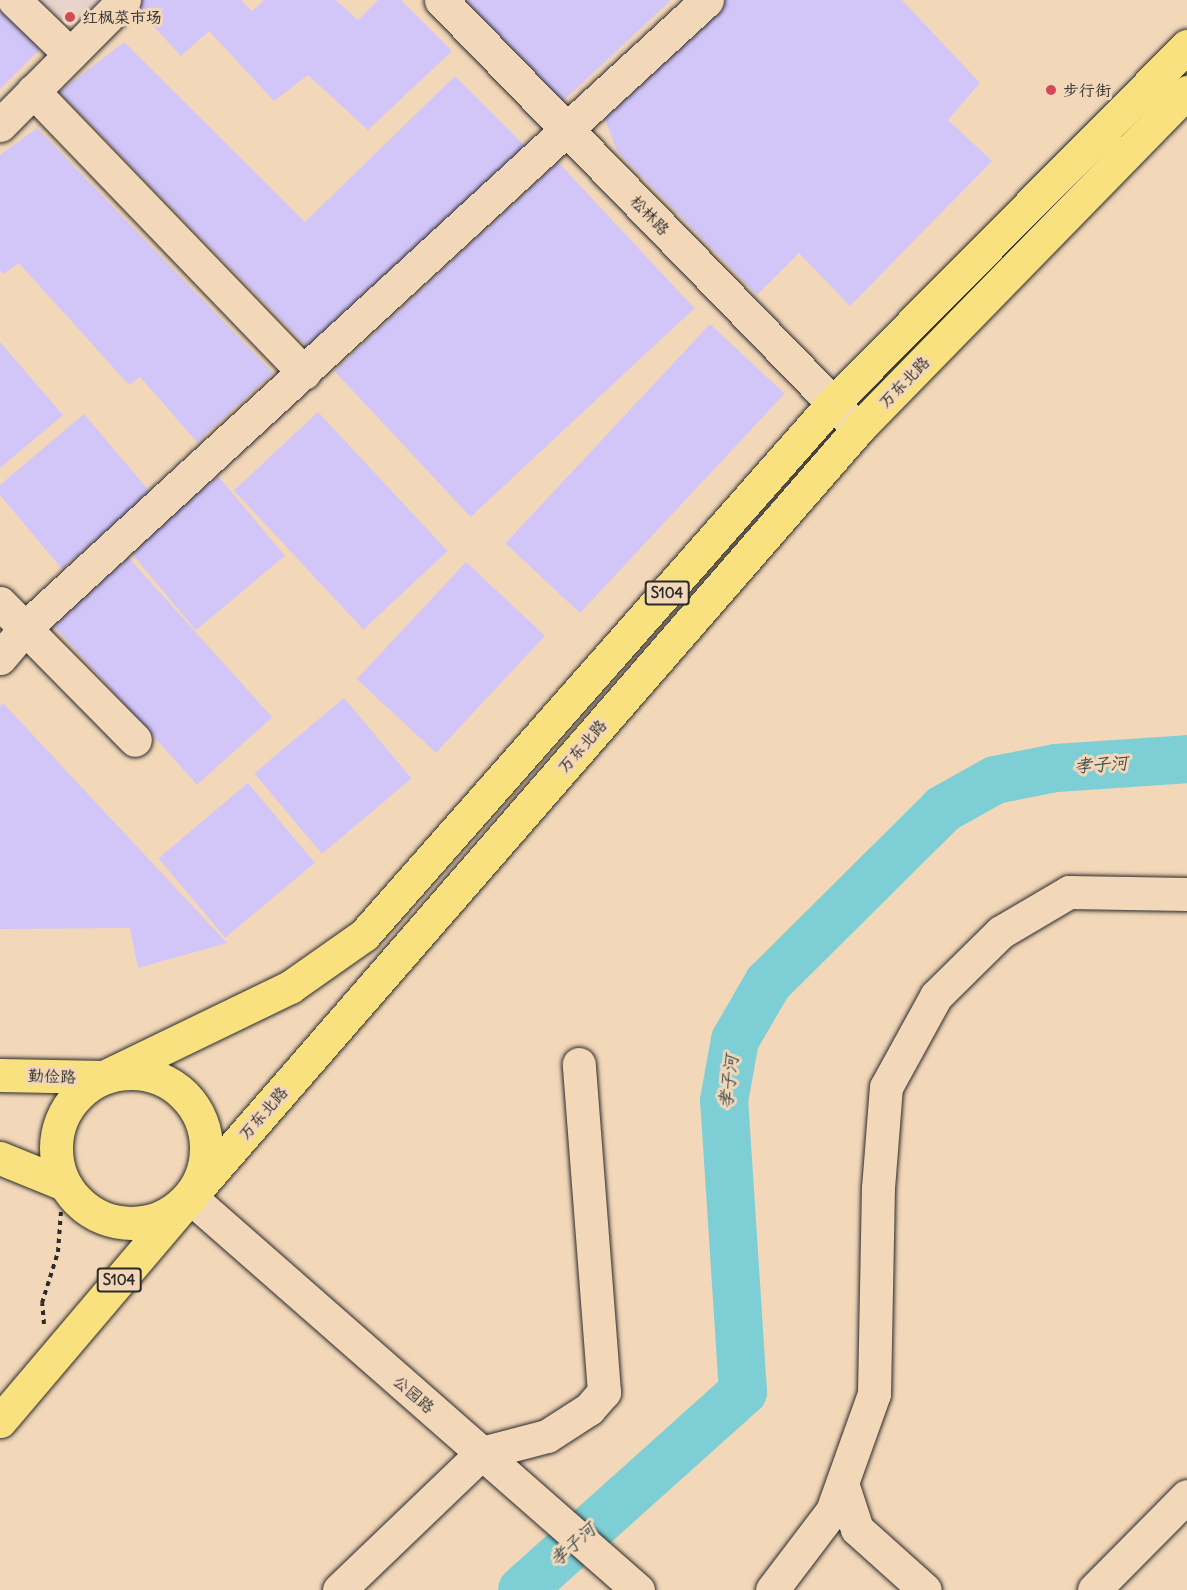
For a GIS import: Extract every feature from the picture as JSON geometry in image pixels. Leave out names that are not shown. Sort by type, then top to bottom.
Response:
[{"type":"main road","name":"S104","points":[[104,1077],[290,987],[364,935],[833,403],[1187,46]]},
{"type":"main road","name":"万东北路","points":[[0,1421],[190,1197],[858,429],[1186,96]]},
{"type":"main road","points":[[129,1072],[154,1076],[177,1088],[194,1106],[204,1128],[207,1152],[202,1176],[190,1197],[171,1213],[149,1222],[125,1224],[101,1218],[80,1204],[64,1184],[56,1159],[56,1134],[65,1110],[82,1090],[104,1077],[129,1072]]},
{"type":"main road","name":"勤俭路","points":[[0,1075],[104,1077]]},
{"type":"main road","points":[[0,1158],[64,1184]]},
{"type":"street","points":[[14,0],[70,54]]},
{"type":"street","points":[[0,125],[124,0]]},
{"type":"street","name":"松林路","points":[[441,0],[858,429]]},
{"type":"street","points":[[0,658],[25,628],[569,131],[707,0]]},
{"type":"street","points":[[1159,74],[1186,96]]},
{"type":"street","points":[[33,91],[303,373]]},
{"type":"street","points":[[0,603],[135,740]]},
{"type":"street","points":[[772,1590],[832,1511],[843,1486],[874,1394],[878,1188],[886,1087],[936,996],[1001,932],[1069,892],[1187,894]]},
{"type":"street","points":[[339,1590],[482,1453],[547,1436],[589,1409],[604,1392],[579,1064]]},
{"type":"street","name":"公园路","points":[[190,1197],[638,1590]]},
{"type":"street","points":[[843,1486],[857,1529],[925,1590]]},
{"type":"street","points":[[1094,1590],[1187,1496]]},
{"type":"path","points":[[48,1364],[42,1303],[58,1252],[64,1184]]},
{"type":"shaded area","name":"红枫菜市场","points":[[34,0],[104,0],[70,34]]},
{"type":"building","points":[[0,0],[47,42],[0,89]]},
{"type":"building","points":[[137,0],[241,0],[252,11],[264,0],[336,0],[358,20],[378,0],[401,0],[452,51],[368,130],[308,75],[274,101],[209,31],[181,56],[133,4]]},
{"type":"building","points":[[465,0],[671,0],[562,102]]},
{"type":"building","points":[[723,0],[902,0],[980,83],[948,120],[992,161],[850,306],[799,253],[757,295],[617,151],[604,117]]},
{"type":"building","points":[[124,42],[305,222],[455,76],[526,147],[309,348],[59,92]]},
{"type":"building","points":[[37,128],[273,373],[197,442],[140,377],[129,385],[19,263],[3,274],[0,271],[0,155]]},
{"type":"building","points":[[558,162],[694,308],[471,517],[334,371]]},
{"type":"building","points":[[710,324],[785,394],[580,613],[505,543]]},
{"type":"building","points":[[0,342],[63,415],[0,468]]},
{"type":"building","points":[[318,412],[448,551],[363,629],[234,490]]},
{"type":"building","points":[[84,414],[151,493],[62,569],[0,495],[0,485]]},
{"type":"building","points":[[218,476],[285,556],[196,630],[129,551]]},
{"type":"building","points":[[127,556],[272,717],[197,785],[52,624]]},
{"type":"building","points":[[466,562],[545,636],[436,753],[357,679]]},
{"type":"building","points":[[344,698],[411,778],[322,854],[254,773]]},
{"type":"building","points":[[3,703],[227,943],[138,968],[130,928],[0,929],[0,707]]},
{"type":"building","points":[[248,783],[315,863],[225,938],[158,858]]},
{"type":"waterway","name":"孝子河","points":[[522,1590],[743,1392],[724,1101],[735,1040],[768,983],[943,809],[995,780],[1056,768],[1187,759]]},
{"type":"place","name":"红枫菜市场","points":[[70,17]]},
{"type":"place","name":"步行街","points":[[1051,90]]}]
